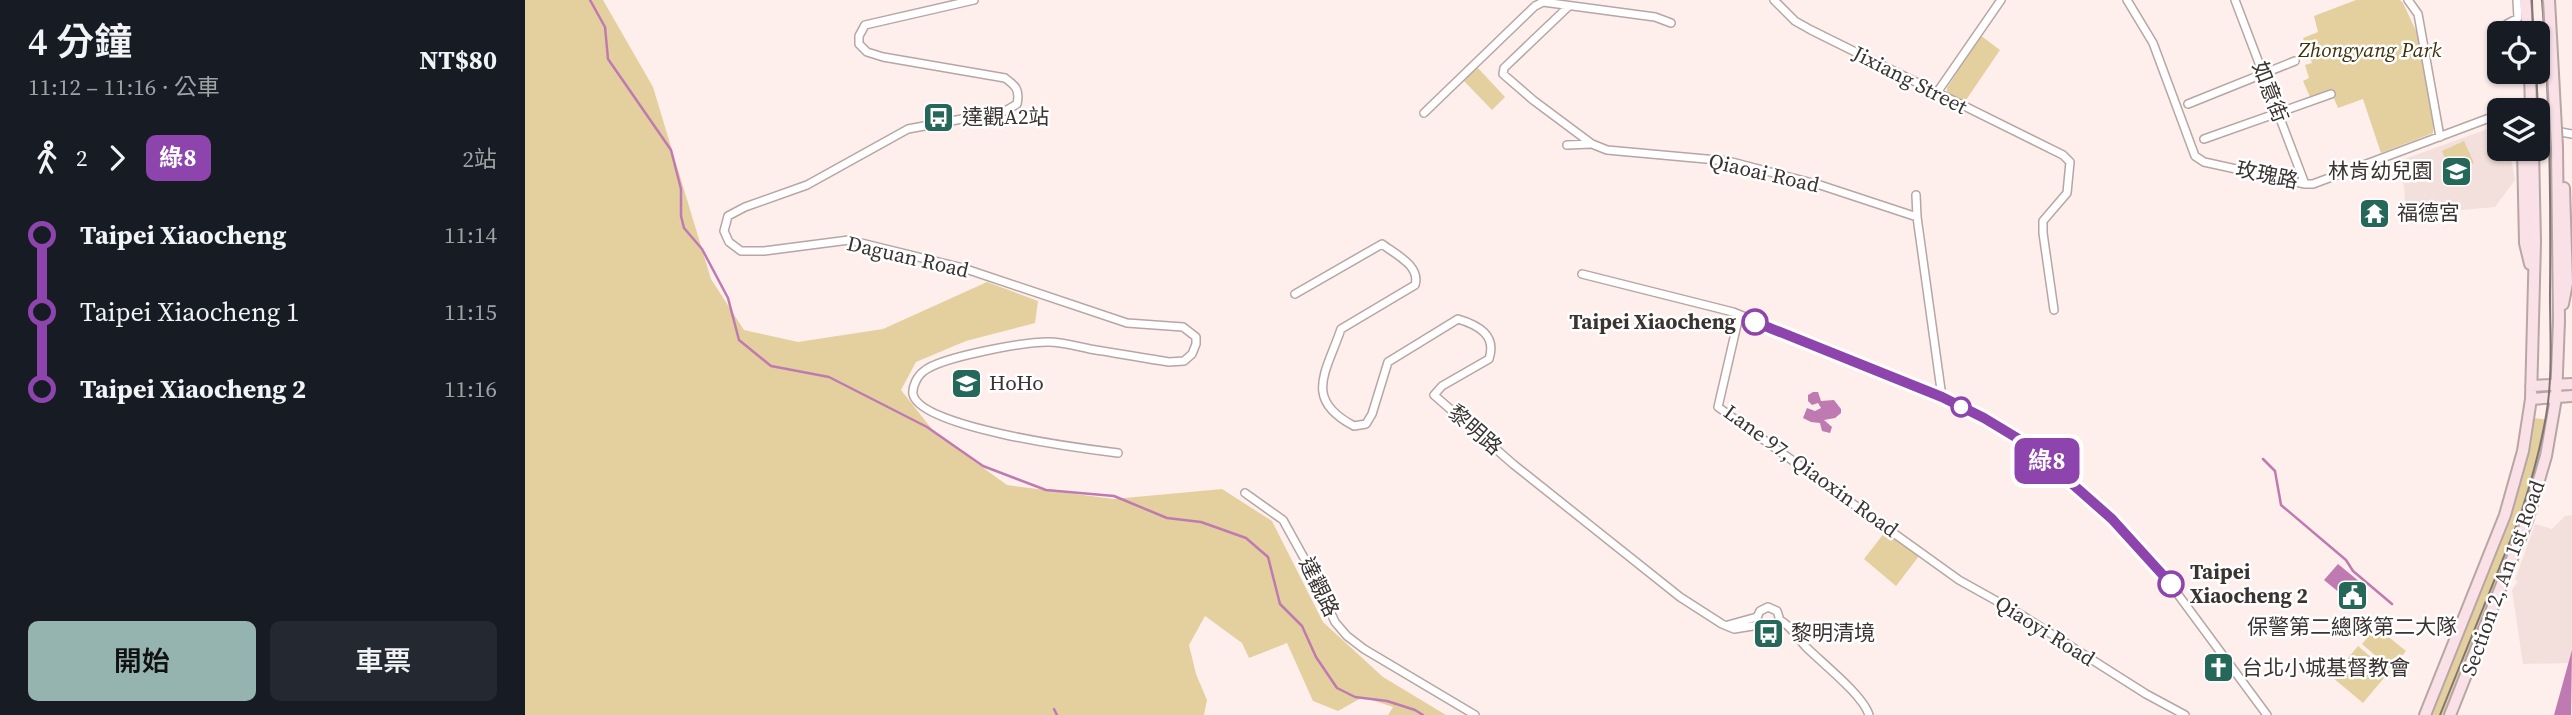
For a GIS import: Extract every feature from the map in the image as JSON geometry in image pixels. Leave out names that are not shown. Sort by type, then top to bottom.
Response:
[{"type":"street","name":"Daguan Road","points":[[974,0],[865,24],[859,36],[859,44],[867,52],[883,57],[1005,78],[1015,85],[1019,93],[1017,104],[1005,111],[908,129],[807,185],[745,207],[728,216],[724,231],[729,242],[741,251],[764,251],[849,240],[963,268],[1127,323],[1183,327],[1192,332],[1196,337],[1196,344],[1192,354],[1184,361],[1169,362],[1050,342],[1022,343],[988,350],[924,370],[915,381],[913,394],[919,406],[936,416],[1059,445],[1118,453]]},
{"type":"street","name":"Jixiang Street","points":[[1775,0],[1795,21],[1936,94],[2063,155],[2070,162],[2067,193],[2043,220],[2054,310]]},
{"type":"street","points":[[1936,94],[2001,0]]},
{"type":"street","name":"玫瑰路","points":[[2127,0],[2153,43],[2195,156],[2204,162],[2305,184],[2327,180],[2487,119]]},
{"type":"street","name":"如意街","points":[[2235,0],[2305,184]]},
{"type":"street","points":[[2408,0],[2418,14],[2440,137]]},
{"type":"street","points":[[2512,21],[2518,18],[2517,0]]},
{"type":"street","points":[[2525,0],[2527,21]]},
{"type":"street","points":[[2551,0],[2566,133],[2567,283],[2559,321]]},
{"type":"street","points":[[2551,0],[2557,147],[2559,321]]},
{"type":"street","points":[[1424,113],[1535,6],[1543,2],[1655,17],[1671,23]]},
{"type":"street","points":[[1569,6],[1504,68],[1503,74],[1592,144]]},
{"type":"street","points":[[2188,104],[2295,61]]},
{"type":"street","points":[[2204,139],[2331,94]]},
{"type":"street","points":[[1567,145],[1592,144]]},
{"type":"street","name":"Qiaoai Road","points":[[1592,144],[1608,150],[1728,161],[1820,185],[1917,217]]},
{"type":"street","points":[[2523,161],[2525,243],[2533,277]]},
{"type":"street","points":[[2533,161],[2533,277]]},
{"type":"street","points":[[1916,195],[1942,397]]},
{"type":"street","name":"黎明路","points":[[1295,294],[1382,244],[1416,273],[1415,285],[1341,329],[1321,388],[1327,406],[1341,419],[1354,426],[1366,424],[1388,362],[1458,319],[1474,324],[1490,340],[1492,349],[1489,359],[1442,386],[1434,395],[1513,464],[1680,597],[1734,629],[1758,621]]},
{"type":"street","points":[[1582,274],[1733,312],[1942,397],[2027,444],[2112,519],[2171,585],[2264,715]]},
{"type":"street","name":"Section 2, An 1st Road","points":[[2425,715],[2505,515],[2523,451],[2531,399],[2533,277]]},
{"type":"street","name":"Lane 97, Qiaoxin Road","points":[[1739,316],[1718,407],[1908,542]]},
{"type":"street","name":"Section 2, An 1st Road","points":[[2450,715],[2527,521],[2546,456],[2556,397],[2559,321]]},
{"type":"street","points":[[2531,386],[2572,384]]},
{"type":"street","points":[[2531,399],[2572,396]]},
{"type":"street","name":"達觀路","points":[[1245,493],[1283,520],[1314,576],[1335,622],[1347,636],[1364,649],[1475,715]]},
{"type":"street","name":"Qiaoyi Road","points":[[1908,542],[1959,580],[2021,614],[2135,687],[2185,715]]},
{"type":"street","name":"黎明路","points":[[1771,608],[1779,614],[1778,623],[1769,630],[1758,621],[1762,609],[1771,608]]},
{"type":"street","name":"黎明路","points":[[1778,623],[1797,634],[1867,708],[1869,715]]},
{"type":"shaded area","name":"林肯幼兒園","points":[[2487,129],[2487,161],[2511,161],[2515,180],[2495,207],[2406,215],[2404,187],[2396,162]]},
{"type":"shaded area","points":[[1818,392],[1821,401],[1834,400],[1841,409],[1841,413],[1835,418],[1824,420],[1832,427],[1830,433],[1822,431],[1820,423],[1803,418],[1807,408],[1815,411],[1821,408],[1818,403],[1812,405],[1808,401],[1808,395]]},
{"type":"shaded area","points":[[2572,515],[2572,652],[2569,663],[2523,664],[2512,590],[2518,581],[2515,580],[2535,524],[2552,529],[2565,516]]},
{"type":"shaded area","points":[[2338,564],[2366,587],[2352,603],[2324,580]]},
{"type":"shaded area","points":[[2572,650],[2571,715],[2554,715]]},
{"type":"green space","points":[[525,0],[603,0],[653,87],[711,279],[744,330],[798,342],[883,329],[987,282],[1038,301],[1035,323],[966,341],[916,362],[901,390],[935,433],[1007,485],[1114,499],[1222,489],[1272,521],[1323,622],[1383,677],[1446,715],[1388,715],[1393,707],[1363,697],[1338,711],[1313,701],[1287,643],[1249,658],[1242,643],[1205,616],[1189,645],[1196,674],[1207,700],[1204,715],[525,715]]},
{"type":"green space","name":"Zhongyang Park","points":[[2356,0],[2400,0],[2403,3],[2417,33],[2433,123],[2433,133],[2381,153],[2363,99],[2338,108],[2330,89],[2310,97],[2303,81],[2309,78],[2305,65],[2312,63],[2303,38],[2318,32],[2314,16]]},
{"type":"green space","points":[[1980,35],[2000,50],[1964,103],[1947,92],[1947,88]]},
{"type":"green space","points":[[1477,67],[1505,97],[1492,110],[1463,80]]},
{"type":"green space","points":[[2464,141],[2474,163],[2451,173],[2442,151]]},
{"type":"green space","points":[[2534,418],[2549,420],[2517,533],[2445,715],[2430,715],[2527,451]]},
{"type":"green space","points":[[1885,532],[1919,556],[1896,586],[1864,559]]},
{"type":"green space","points":[[2376,627],[2406,651],[2391,669],[2362,644]]},
{"type":"green space","points":[[2358,646],[2389,672],[2363,703],[2332,677]]},
{"type":"waterway","points":[[590,0],[605,27],[608,59],[671,150],[681,189],[684,228],[702,249],[728,298],[739,340],[771,366],[829,377],[927,427],[983,466],[1046,490],[1114,496],[1167,518],[1201,522],[1246,538],[1268,557],[1280,604],[1302,626],[1316,657],[1337,688],[1355,697],[1387,701],[1423,715]]},
{"type":"waterway","points":[[2263,459],[2275,471],[2281,505],[2346,560],[2353,571],[2392,604]]},
{"type":"waterway","points":[[1054,709],[1057,715]]},
{"type":"tram line","points":[[2532,0],[2533,21]]},
{"type":"tram line","points":[[2440,715],[2519,519],[2538,455],[2548,401],[2551,355],[2550,184],[2542,0]]},
{"type":"tram line","points":[[2537,84],[2537,98]]},
{"type":"bus line","name":"綠8","points":[[1755,322],[1942,397],[2027,444],[2112,519],[2171,584]]},
{"type":"place","name":"達觀A2站","points":[[939,117]]},
{"type":"place","name":"林肯幼兒園","points":[[2456,171]]},
{"type":"place","name":"福德宮","points":[[2374,213]]},
{"type":"place","name":"Taipei Xiaocheng","points":[[1755,322]]},
{"type":"place","name":"HoHo","points":[[966,383]]},
{"type":"place","name":"Taipei Xiaocheng 2","points":[[2171,584]]},
{"type":"place","name":"保警第二總隊第二大隊","points":[[2352,595]]},
{"type":"place","name":"黎明清境","points":[[1768,633]]},
{"type":"place","name":"台北小城基督教會","points":[[2219,668]]}]
